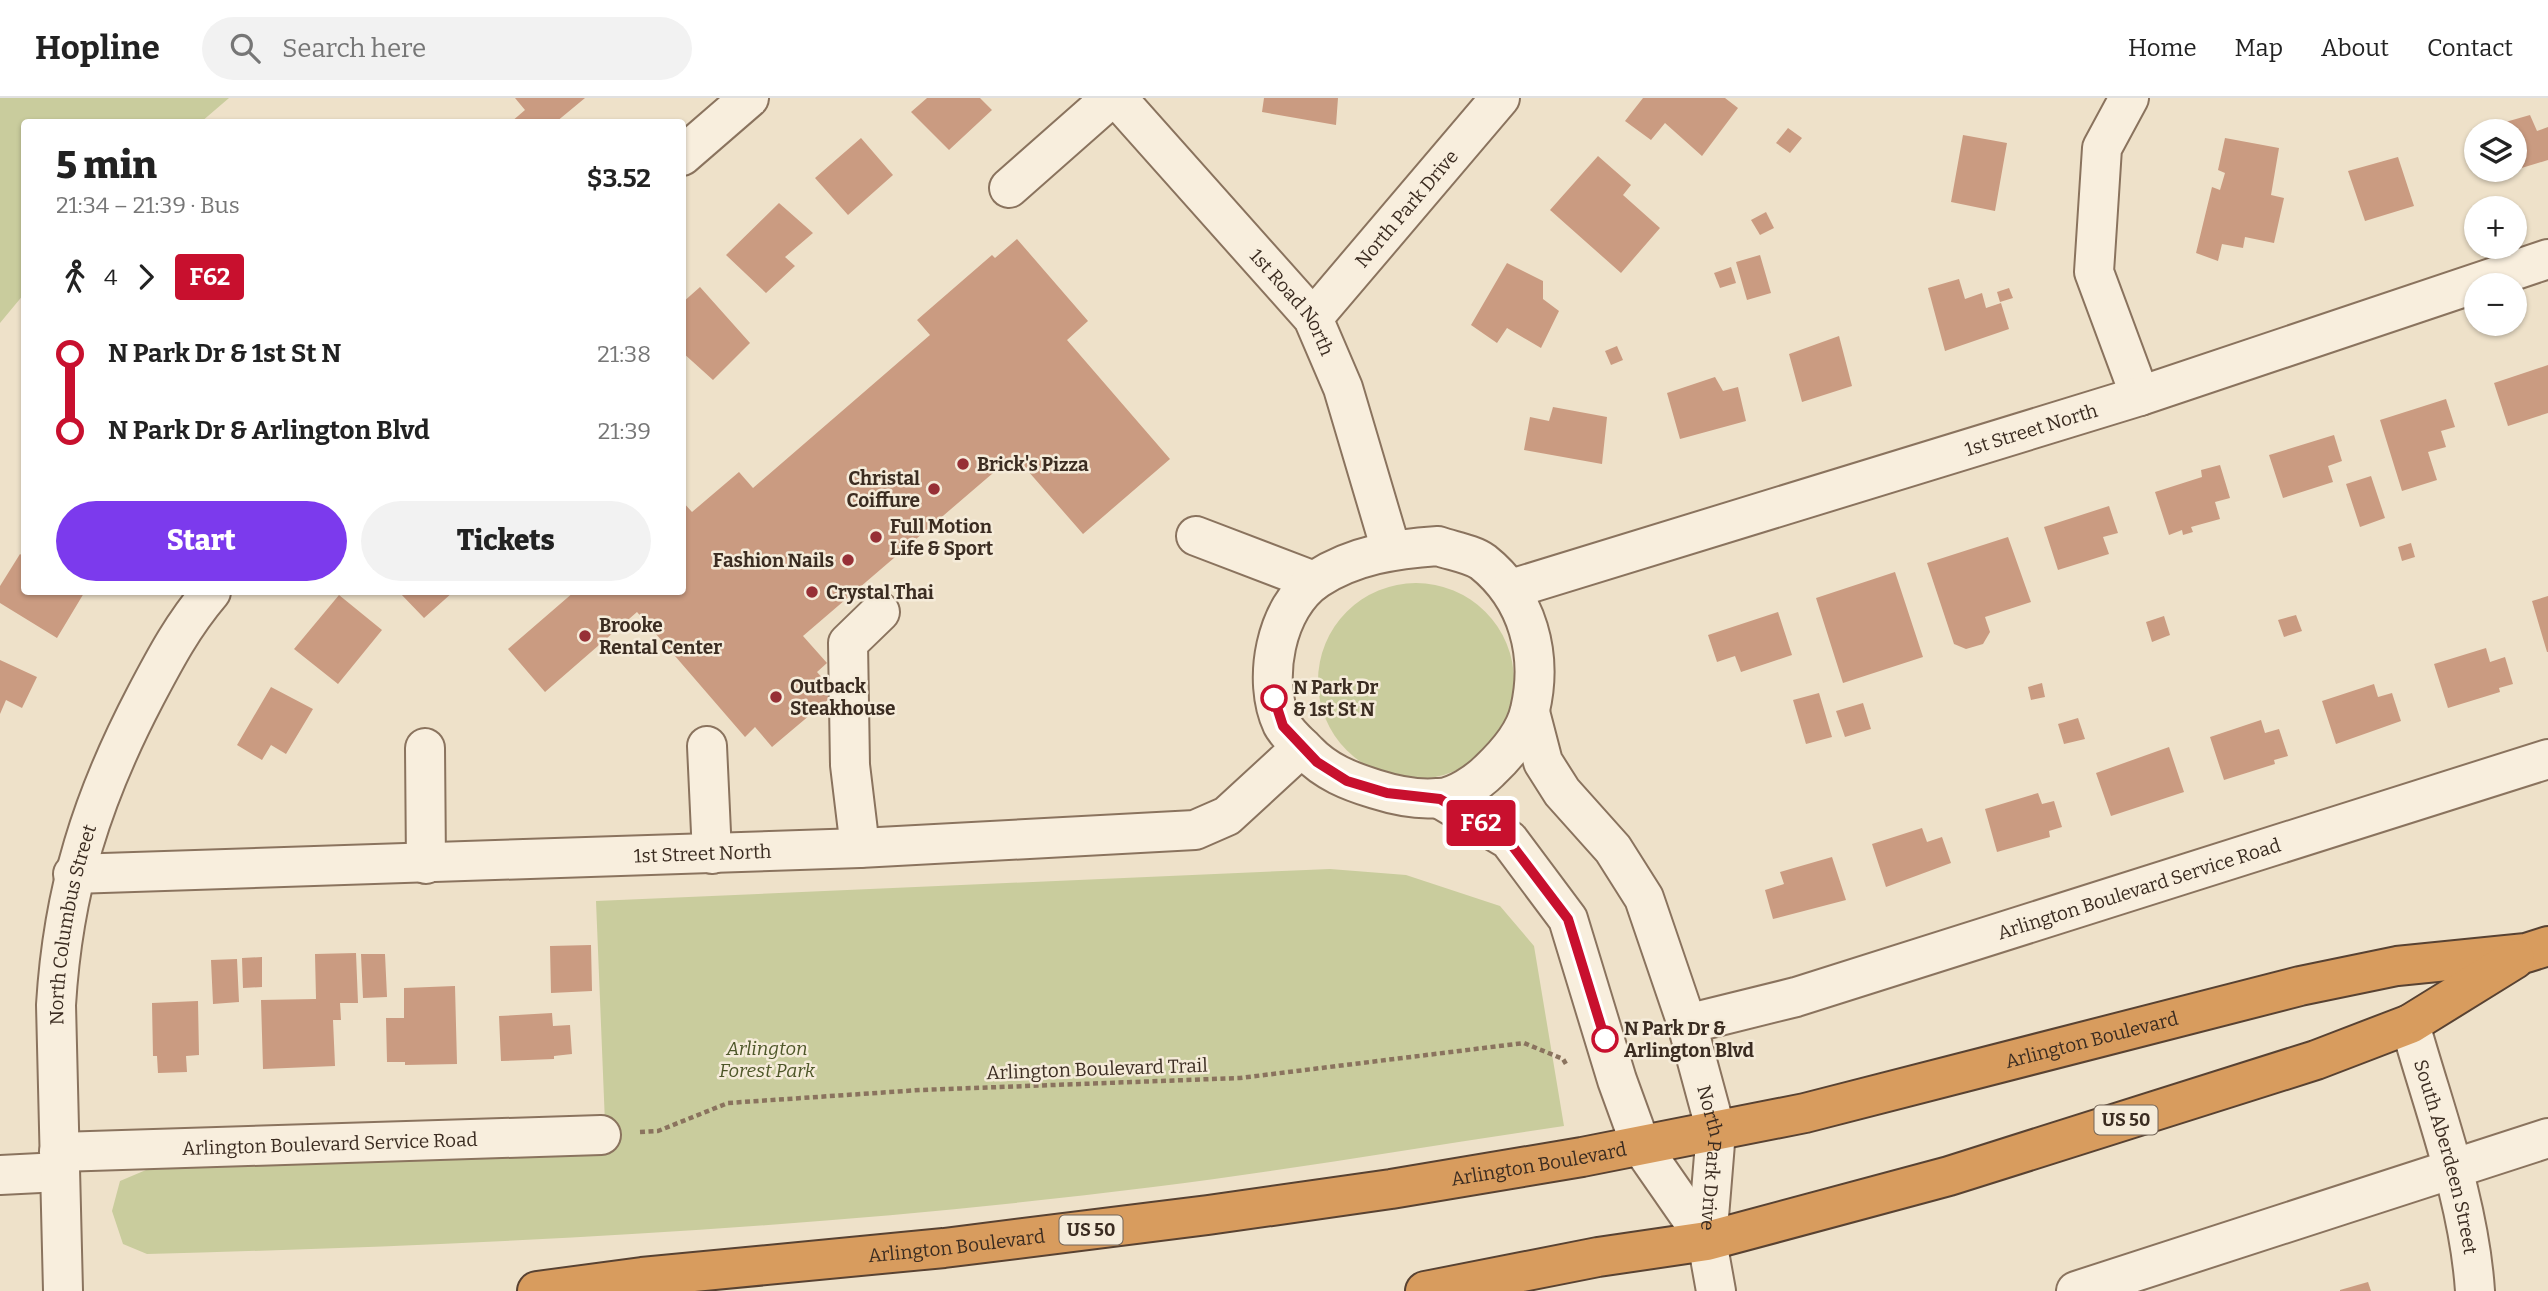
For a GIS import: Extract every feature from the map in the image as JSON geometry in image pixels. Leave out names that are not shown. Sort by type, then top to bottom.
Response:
[{"type":"highway","name":"Arlington Boulevard","points":[[537,1291],[642,1277],[944,1248],[1391,1189],[1716,1131],[1976,1071],[2301,986],[2397,967],[2537,949]]},
{"type":"highway","name":"Arlington Boulevard","points":[[1425,1291],[1598,1257],[1707,1241],[1949,1176],[2316,1060],[2410,1024],[2537,949]]},
{"type":"street","points":[[686,153],[749,98]]},
{"type":"street","points":[[1009,188],[1111,98]]},
{"type":"street","name":"1st Road North","points":[[1117,98],[1313,318],[1343,388],[1391,550]]},
{"type":"street","name":"North Park Drive","points":[[1313,318],[1500,98]]},
{"type":"street","points":[[2129,98],[2102,148],[2094,272],[2140,396]]},
{"type":"street","name":"1st Street North","points":[[1511,589],[2140,396],[2548,258]]},
{"type":"street","points":[[1196,536],[1314,581]]},
{"type":"street","points":[[1438,546],[1481,560],[1511,589],[1531,632],[1530,712],[1510,750],[1478,781],[1440,799],[1387,793],[1347,781],[1317,762],[1301,747],[1283,726],[1274,698],[1273,654],[1287,614],[1314,581],[1341,565],[1391,550],[1438,546]]},
{"type":"street","name":"North Columbus Street","points":[[63,1291],[56,1005],[59,959],[73,874],[118,749],[182,627],[209,595]]},
{"type":"street","points":[[859,848],[850,765],[848,643],[880,612]]},
{"type":"street","name":"North Park Drive","points":[[1530,712],[1543,762],[1562,792],[1613,849],[1644,898],[1687,1024],[1716,1131],[1707,1241]]},
{"type":"street","points":[[707,746],[712,854]]},
{"type":"street","name":"1st Street North","points":[[73,874],[712,854],[1195,830],[1227,816],[1301,747]]},
{"type":"street","points":[[425,748],[426,864]]},
{"type":"street","name":"Arlington Boulevard Service Road","points":[[1687,1024],[1796,997],[2548,759]]},
{"type":"street","name":"North Park Drive","points":[[1440,799],[1508,840],[1568,919],[1617,1080],[1641,1146],[1707,1241]]},
{"type":"street","name":"South Aberdeen Street","points":[[2410,1024],[2452,1170],[2473,1269],[2475,1291]]},
{"type":"street","name":"Arlington Boulevard Service Road","points":[[0,1175],[59,1162],[601,1135]]},
{"type":"street","points":[[2076,1291],[2548,1138]]},
{"type":"street","points":[[1707,1241],[1716,1291]]},
{"type":"path","name":"Arlington Boulevard Trail","points":[[601,1135],[658,1131],[728,1103],[920,1090],[1240,1078],[1524,1043],[1563,1059],[1569,1069]]},
{"type":"green space","points":[[0,98],[229,98],[204,119],[21,119],[21,298],[0,323]]},
{"type":"green space","points":[[1416,583],[1435,584],[1454,590],[1486,611],[1507,643],[1513,662],[1513,700],[1507,719],[1486,751],[1454,772],[1435,778],[1416,779],[1397,778],[1378,772],[1346,751],[1325,719],[1319,700],[1318,681],[1319,662],[1325,643],[1346,611],[1378,590],[1397,584]]},
{"type":"green space","name":"Arlington Forest Park","points":[[1330,869],[1406,875],[1500,906],[1534,946],[1564,1126],[1308,1166],[1028,1202],[651,1233],[399,1246],[147,1254],[123,1244],[112,1211],[120,1181],[146,1170],[606,1148],[596,901]]},
{"type":"building","points":[[515,98],[585,98],[560,119],[514,119],[525,110]]},
{"type":"building","points":[[927,98],[980,98],[992,110],[949,150],[911,112]]},
{"type":"building","points":[[1264,98],[1338,98],[1336,125],[1262,112]]},
{"type":"building","points":[[1643,98],[1725,98],[1738,108],[1702,156],[1665,123],[1651,140],[1625,121]]},
{"type":"building","points":[[2530,115],[2537,131],[2548,127],[2548,160],[2527,166],[2527,119],[2516,119]]},
{"type":"building","points":[[1788,128],[1802,138],[1790,153],[1776,143]]},
{"type":"building","points":[[1963,135],[2007,143],[1995,211],[1951,202]]},
{"type":"building","points":[[861,138],[893,175],[848,215],[815,178]]},
{"type":"building","points":[[2225,138],[2279,148],[2271,195],[2284,198],[2274,243],[2245,237],[2243,248],[2222,244],[2218,261],[2196,253],[2212,187],[2220,190],[2225,173],[2218,170]]},
{"type":"building","points":[[1598,156],[1631,185],[1623,195],[1660,228],[1621,273],[1550,210]]},
{"type":"building","points":[[2398,157],[2414,206],[2365,221],[2348,171]]},
{"type":"building","points":[[779,203],[813,233],[785,257],[795,266],[766,293],[726,255]]},
{"type":"building","points":[[1766,212],[1774,228],[1760,235],[1751,220]]},
{"type":"building","points":[[1017,239],[1088,321],[1067,340],[1170,459],[1083,534],[1014,455],[803,636],[827,663],[817,672],[836,693],[772,747],[755,727],[745,737],[637,612],[545,692],[508,649],[571,595],[686,595],[686,505],[692,512],[739,472],[753,488],[930,335],[917,320],[992,255],[995,258]]},
{"type":"building","points":[[1760,255],[1771,293],[1747,300],[1736,262]]},
{"type":"building","points":[[1507,263],[1543,281],[1543,299],[1559,311],[1541,348],[1507,328],[1497,343],[1471,325]]},
{"type":"building","points":[[1731,267],[1736,283],[1720,288],[1714,273]]},
{"type":"building","points":[[1959,279],[1965,299],[1982,293],[1986,308],[2001,303],[2009,329],[1945,351],[1928,288]]},
{"type":"building","points":[[700,287],[750,343],[713,380],[686,356],[686,299]]},
{"type":"building","points":[[2009,288],[2013,298],[2000,302],[1997,292]]},
{"type":"building","points":[[1839,336],[1852,386],[1802,402],[1789,354]]},
{"type":"building","points":[[1617,346],[1623,360],[1611,365],[1605,351]]},
{"type":"building","points":[[2548,365],[2548,413],[2508,426],[2494,383]]},
{"type":"building","points":[[1715,377],[1723,391],[1738,387],[1746,421],[1680,439],[1667,393]]},
{"type":"building","points":[[2446,399],[2455,427],[2441,431],[2446,447],[2428,452],[2437,480],[2402,491],[2380,420]]},
{"type":"building","points":[[1553,407],[1607,417],[1602,464],[1524,450],[1530,417],[1549,421]]},
{"type":"building","points":[[2334,435],[2342,461],[2328,466],[2333,482],[2283,498],[2269,455]]},
{"type":"building","points":[[2220,465],[2230,498],[2215,502],[2220,519],[2191,527],[2193,532],[2183,535],[2182,530],[2169,535],[2155,492],[2202,477],[2201,470]]},
{"type":"building","points":[[2371,476],[2385,518],[2360,527],[2346,484]]},
{"type":"building","points":[[2109,506],[2118,533],[2103,537],[2109,554],[2058,570],[2044,527]]},
{"type":"building","points":[[2008,537],[2031,602],[1985,617],[1990,632],[1983,644],[1966,649],[1954,644],[1927,563]]},
{"type":"building","points":[[2411,543],[2415,557],[2402,561],[2398,547]]},
{"type":"building","points":[[20,554],[21,595],[83,595],[57,638],[0,603],[0,586]]},
{"type":"building","points":[[1895,572],[1923,657],[1843,683],[1816,598]]},
{"type":"building","points":[[339,595],[382,630],[338,684],[294,649]]},
{"type":"building","points":[[402,595],[450,595],[424,618]]},
{"type":"building","points":[[2548,596],[2548,652],[2547,652],[2532,601]]},
{"type":"building","points":[[1778,612],[1792,655],[1741,672],[1735,656],[1717,662],[1708,635]]},
{"type":"building","points":[[2296,615],[2302,631],[2284,637],[2278,620]]},
{"type":"building","points":[[2164,616],[2170,635],[2152,642],[2146,622]]},
{"type":"building","points":[[2486,648],[2490,662],[2505,657],[2513,684],[2499,688],[2500,692],[2448,708],[2434,664]]},
{"type":"building","points":[[0,660],[37,677],[22,708],[6,700],[0,714]]},
{"type":"building","points":[[2042,683],[2045,697],[2031,700],[2028,687]]},
{"type":"building","points":[[2374,684],[2378,697],[2392,693],[2401,721],[2336,744],[2322,701]]},
{"type":"building","points":[[271,687],[313,709],[286,754],[271,745],[262,760],[237,745]]},
{"type":"building","points":[[1819,693],[1832,737],[1806,744],[1793,700]]},
{"type":"building","points":[[1863,703],[1871,729],[1845,737],[1836,711]]},
{"type":"building","points":[[2078,718],[2085,739],[2064,744],[2058,724]]},
{"type":"building","points":[[2261,720],[2265,733],[2279,729],[2288,756],[2274,760],[2275,764],[2224,780],[2210,737]]},
{"type":"building","points":[[2169,747],[2184,792],[2111,816],[2096,773]]},
{"type":"building","points":[[2038,793],[2042,804],[2054,801],[2062,827],[2049,831],[2050,837],[1997,852],[1985,809]]},
{"type":"building","points":[[1922,828],[1927,842],[1942,837],[1951,863],[1886,887],[1872,844]]},
{"type":"building","points":[[1832,857],[1846,900],[1773,919],[1765,890],[1784,884],[1780,872]]},
{"type":"building","points":[[591,945],[592,991],[551,993],[550,946]]},
{"type":"building","points":[[356,953],[358,1003],[340,1003],[341,1020],[333,1020],[335,1066],[263,1069],[261,1000],[316,999],[315,954]]},
{"type":"building","points":[[361,954],[385,954],[387,997],[363,998]]},
{"type":"building","points":[[262,957],[262,987],[243,988],[242,958]]},
{"type":"building","points":[[237,959],[239,1002],[213,1004],[211,960]]},
{"type":"building","points":[[455,986],[457,1064],[405,1065],[405,1062],[387,1062],[386,1018],[404,1018],[404,988]]},
{"type":"building","points":[[198,1001],[199,1055],[186,1056],[187,1072],[158,1073],[157,1056],[153,1056],[152,1003]]},
{"type":"building","points":[[552,1013],[553,1026],[570,1025],[572,1054],[554,1056],[554,1059],[501,1061],[499,1016]]},
{"type":"building","points":[[2368,1282],[2371,1291],[2340,1291],[2340,1290]]},
{"type":"bus line","name":"F62","points":[[1274,698],[1283,726],[1301,747],[1317,762],[1347,781],[1387,793],[1440,799],[1508,840],[1568,919],[1605,1039]]},
{"type":"place","name":"Brick's Pizza","points":[[963,464]]},
{"type":"place","name":"Christal Coiffure","points":[[934,489]]},
{"type":"place","name":"Full Motion Life & Sport","points":[[876,537]]},
{"type":"place","name":"Fashion Nails","points":[[848,560]]},
{"type":"place","name":"Crystal Thai","points":[[812,592]]},
{"type":"place","name":"Brooke Rental Center","points":[[585,636]]},
{"type":"place","name":"Outback Steakhouse","points":[[776,697]]},
{"type":"place","name":"N Park Dr & 1st St N","points":[[1274,698]]},
{"type":"place","name":"N Park Dr & Arlington Blvd","points":[[1605,1039]]}]
